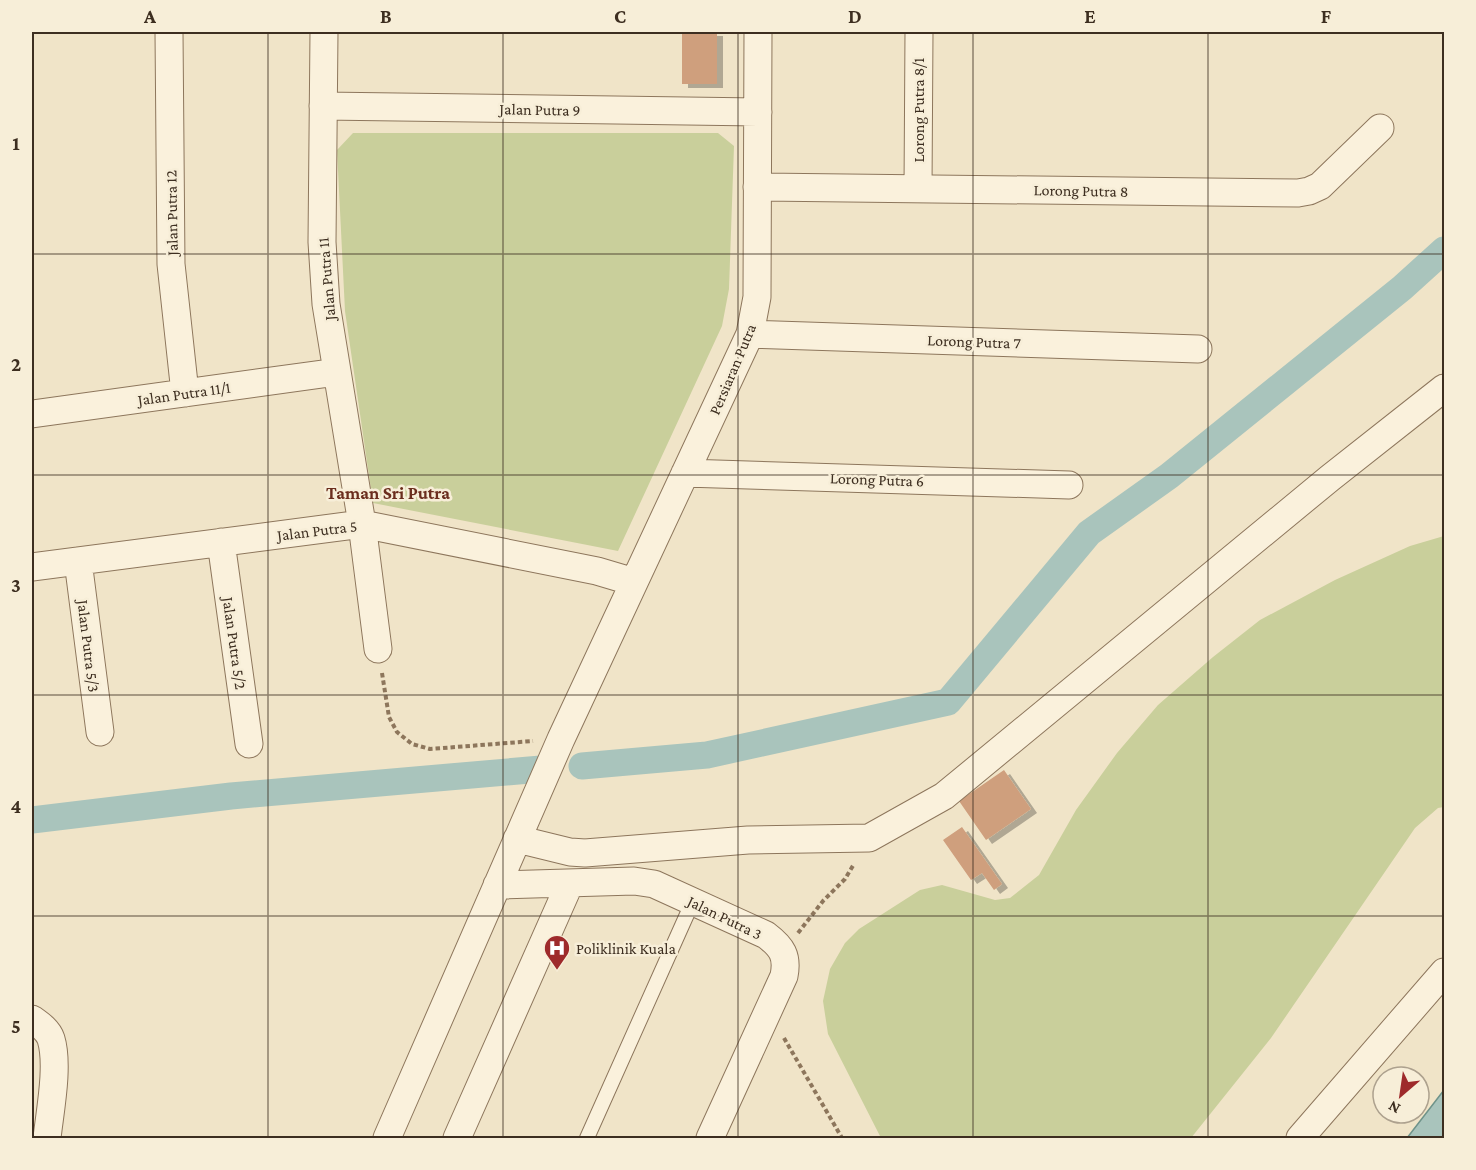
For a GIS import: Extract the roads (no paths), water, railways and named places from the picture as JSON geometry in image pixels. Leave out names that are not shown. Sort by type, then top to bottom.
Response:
[{"type":"street","name":"Jalan Putra 12","points":[[169,32],[171,264],[185,393]]},
{"type":"street","name":"Jalan Putra 11","points":[[324,32],[322,242],[326,304],[362,524],[378,649]]},
{"type":"street","name":"Persiaran Putra","points":[[387,1138],[561,739],[750,334],[757,297],[758,32]]},
{"type":"street","name":"Lorong Putra 8/1","points":[[918,189],[919,32]]},
{"type":"street","name":"Jalan Putra 9","points":[[323,106],[758,112]]},
{"type":"street","name":"Lorong Putra 8","points":[[758,187],[1298,193],[1320,186],[1380,128]]},
{"type":"street","name":"Lorong Putra 7","points":[[750,334],[1198,349]]},
{"type":"street","name":"Jalan Putra 11/1","points":[[32,408],[185,393],[337,372]]},
{"type":"street","points":[[517,838],[570,852],[585,853],[748,840],[869,838],[944,796],[1330,478],[1444,388]]},
{"type":"street","name":"Lorong Putra 6","points":[[685,473],[1069,485]]},
{"type":"street","name":"Jalan Putra 5","points":[[32,567],[362,524],[597,571],[634,582]]},
{"type":"street","name":"Jalan Putra 5/2","points":[[221,542],[249,744]]},
{"type":"street","name":"Jalan Putra 5/3","points":[[78,561],[100,732]]},
{"type":"street","name":"Jalan Putra 3","points":[[497,885],[634,881],[654,884],[766,935],[776,943],[783,953],[786,965],[784,976],[710,1138]]},
{"type":"street","points":[[458,1138],[570,883]]},
{"type":"street","points":[[1300,1138],[1444,972]]},
{"type":"street","points":[[32,1019],[42,1026],[51,1038],[55,1068],[47,1138]]},
{"type":"lane","points":[[587,1138],[693,901]]},
{"type":"water","points":[[1444,1090],[1444,1138],[1407,1138],[1417,1125],[1431,1125],[1431,1107]]},
{"type":"waterway","points":[[582,766],[707,755],[948,702],[1089,533],[1169,476],[1402,288],[1444,250]]},
{"type":"waterway","points":[[32,820],[231,796],[541,769]]},
{"type":"place","name":"Poliklinik Kuala","points":[[557,971]]},
{"type":"district","name":"Taman Sri Putra","points":[[388,493]]}]
